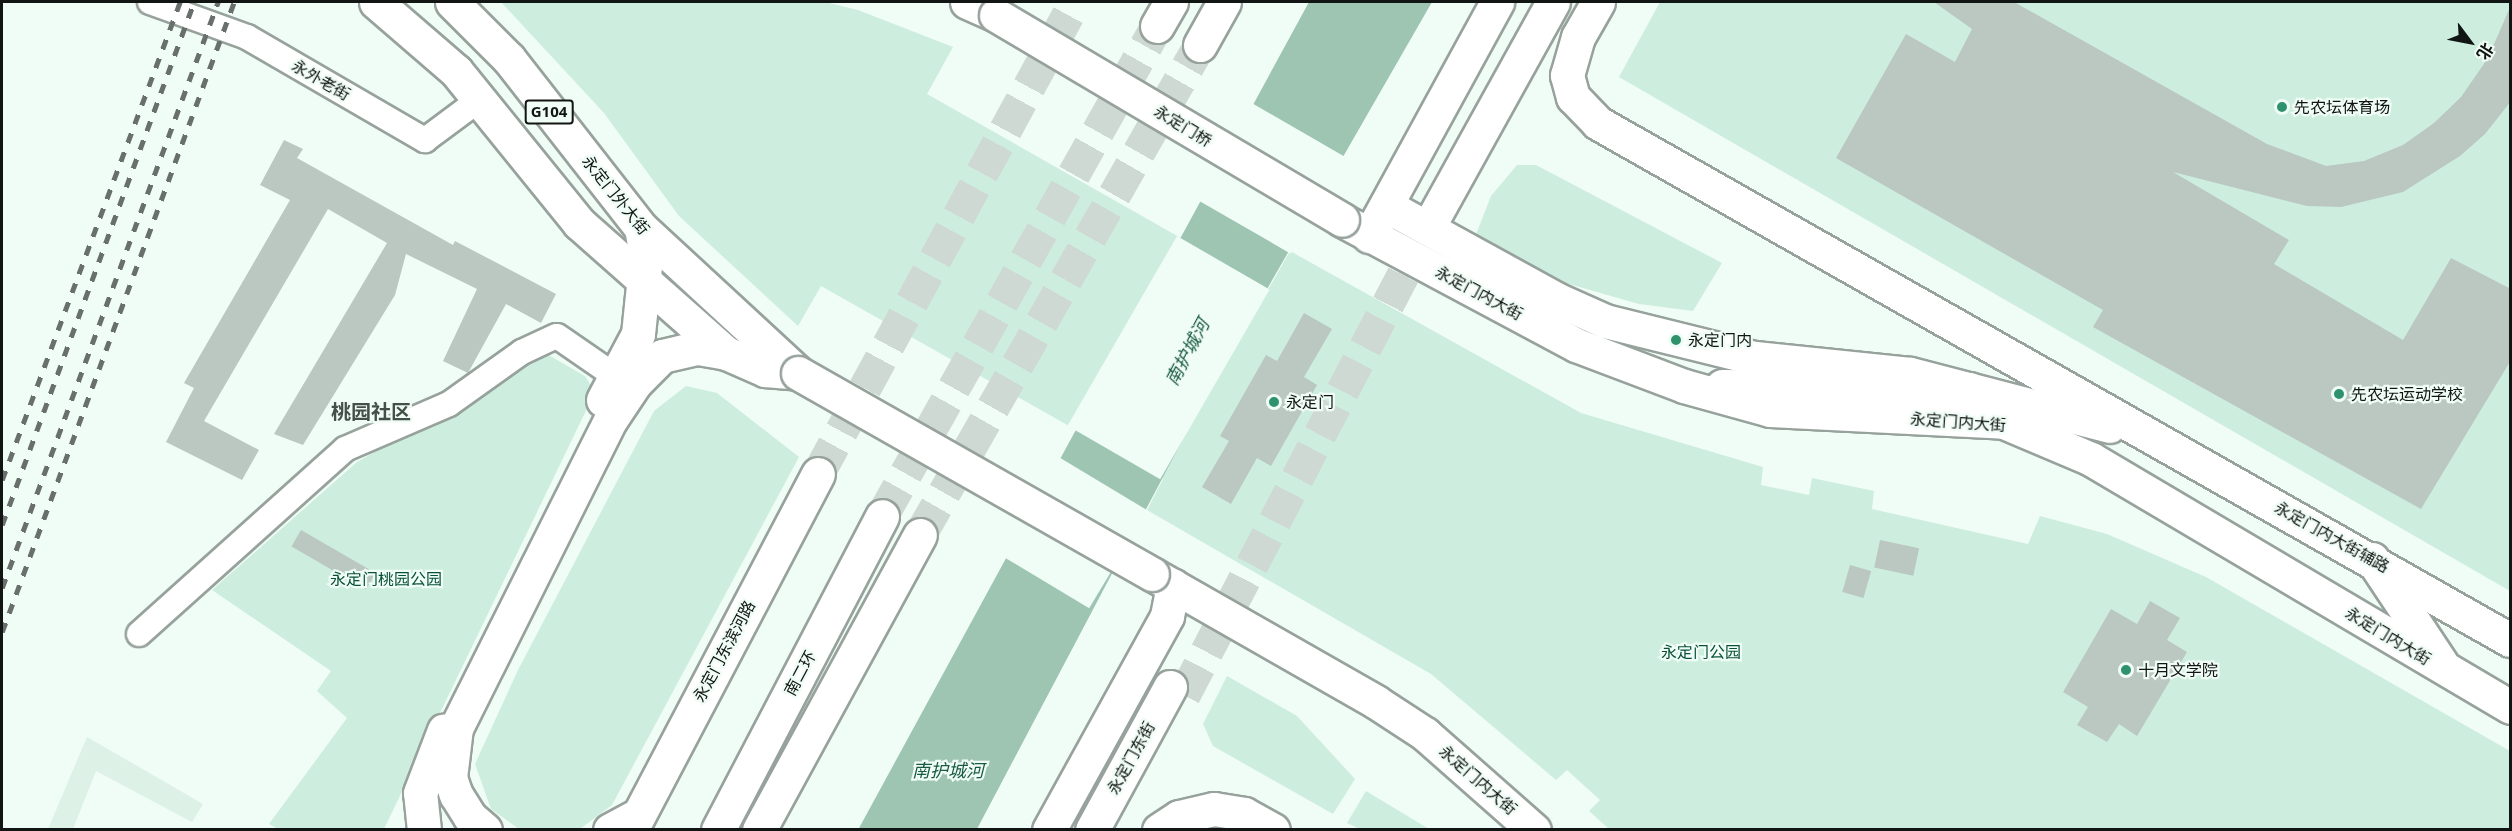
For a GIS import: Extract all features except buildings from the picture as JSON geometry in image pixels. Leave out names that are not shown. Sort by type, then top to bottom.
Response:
[{"type":"main road","points":[[376,2],[407,25],[480,99],[579,223],[645,284],[726,353]]},
{"type":"main road","name":"永定门外大街","points":[[452,2],[509,59],[641,228],[798,373]]},
{"type":"main road","points":[[1200,45],[1224,2]]},
{"type":"main road","points":[[1356,228],[1387,206],[1497,2]]},
{"type":"main road","points":[[1537,2],[1429,210],[1553,2]]},
{"type":"main road","points":[[1598,2],[1578,38],[1567,75],[1574,97],[1598,123],[2152,438]]},
{"type":"main road","name":"永定门桥","points":[[981,6],[1356,228]]},
{"type":"main road","points":[[1387,206],[1556,299],[1605,321],[1755,358],[1910,374],[2152,438]]},
{"type":"main road","points":[[424,830],[420,793],[436,748],[615,376],[638,334],[645,284],[646,256],[641,228]]},
{"type":"main road","name":"永定门内大街","points":[[1356,228],[1576,345],[1684,386],[1770,410],[2004,422],[2091,459],[2511,708]]},
{"type":"main road","points":[[485,830],[460,802],[450,778],[456,728],[514,606],[611,419],[635,383],[662,356],[698,348],[726,353],[765,370],[798,373],[1163,580],[1167,616],[1049,830]]},
{"type":"main road","points":[[1684,386],[1969,389]]},
{"type":"main road","name":"永定门内大街辅路","points":[[2152,438],[2372,559],[2511,640]]},
{"type":"main road","name":"永定门东滨河路","points":[[626,825],[818,474]]},
{"type":"main road","name":"南二环","points":[[718,830],[882,516]]},
{"type":"main road","points":[[759,830],[920,535]]},
{"type":"main road","points":[[2372,559],[2445,670]]},
{"type":"main road","name":"永定门内大街","points":[[1163,580],[1415,728],[1534,830]]},
{"type":"main road","name":"永定门东街","points":[[1092,830],[1177,691],[1111,830]]},
{"type":"main road","points":[[780,830],[804,745]]},
{"type":"main road","points":[[1159,830],[1179,817],[1214,809],[1244,814],[1273,830]]},
{"type":"street","name":"永外老街","points":[[150,2],[248,38],[425,140],[480,99]]},
{"type":"street","points":[[139,634],[345,449],[449,404],[522,352],[557,336],[615,376]]},
{"type":"shaded area","points":[[87,737],[203,804],[192,822],[96,771],[73,829],[48,829]]},
{"type":"green space","name":"永定门公园","points":[[501,2],[825,2],[858,10],[953,47],[927,94],[1269,288],[1290,251],[1581,413],[1763,467],[1761,485],[1809,495],[1812,478],[1874,491],[1872,509],[2028,544],[2040,516],[2107,534],[2206,577],[2510,751],[2510,829],[1609,829],[1589,811],[1600,800],[1567,770],[1556,780],[1431,674],[1147,510],[1163,479],[821,286],[798,326],[679,216],[604,113]]},
{"type":"green space","name":"先农坛运动学校","points":[[1660,2],[2510,2],[2510,591],[1619,77]]},
{"type":"green space","points":[[1517,165],[1536,165],[1722,263],[1693,311],[1639,304],[1534,274],[1475,237],[1491,196]]},
{"type":"green space","name":"永定门桃园公园","points":[[545,353],[585,376],[595,392],[384,829],[278,829],[269,824],[347,718],[317,691],[331,671],[212,590],[357,462]]},
{"type":"green space","points":[[686,386],[717,393],[799,457],[612,805],[580,829],[519,829],[491,809],[475,764],[518,670],[654,411]]},
{"type":"green space","points":[[1227,676],[1297,716],[1355,779],[1333,814],[1213,746],[1203,724]]},
{"type":"green space","points":[[1366,791],[1429,829],[1360,829],[1347,823]]},
{"type":"water","name":"南护城河","points":[[1309,2],[1432,2],[1209,390],[977,829],[858,830]]},
{"type":"pier","points":[[1250,102],[1346,158],[1291,254],[1194,198]]},
{"type":"pier","points":[[1177,236],[1270,290],[1160,479],[1068,426]]},
{"type":"pier","points":[[1057,456],[1148,511],[1089,608],[998,554]]},
{"type":"tunnel","points":[[818,474],[1075,2]]},
{"type":"tunnel","points":[[882,516],[1157,26]]},
{"type":"tunnel","points":[[920,535],[1200,45]]},
{"type":"tunnel","points":[[1184,695],[1426,231]]},
{"type":"railway","points":[[2,480],[180,2]]},
{"type":"railway","points":[[2,525],[194,2]]},
{"type":"railway","points":[[2,588],[218,2]]},
{"type":"railway","points":[[2,632],[234,2]]},
{"type":"place","name":"先农坛体育场","points":[[2282,107]]},
{"type":"place","name":"永定门内","points":[[1676,340]]},
{"type":"place","name":"先农坛运动学校","points":[[2339,394]]},
{"type":"place","name":"永定门","points":[[1274,402]]},
{"type":"place","name":"十月文学院","points":[[2126,670]]},
{"type":"district","name":"桃园社区","points":[[371,411]]}]
